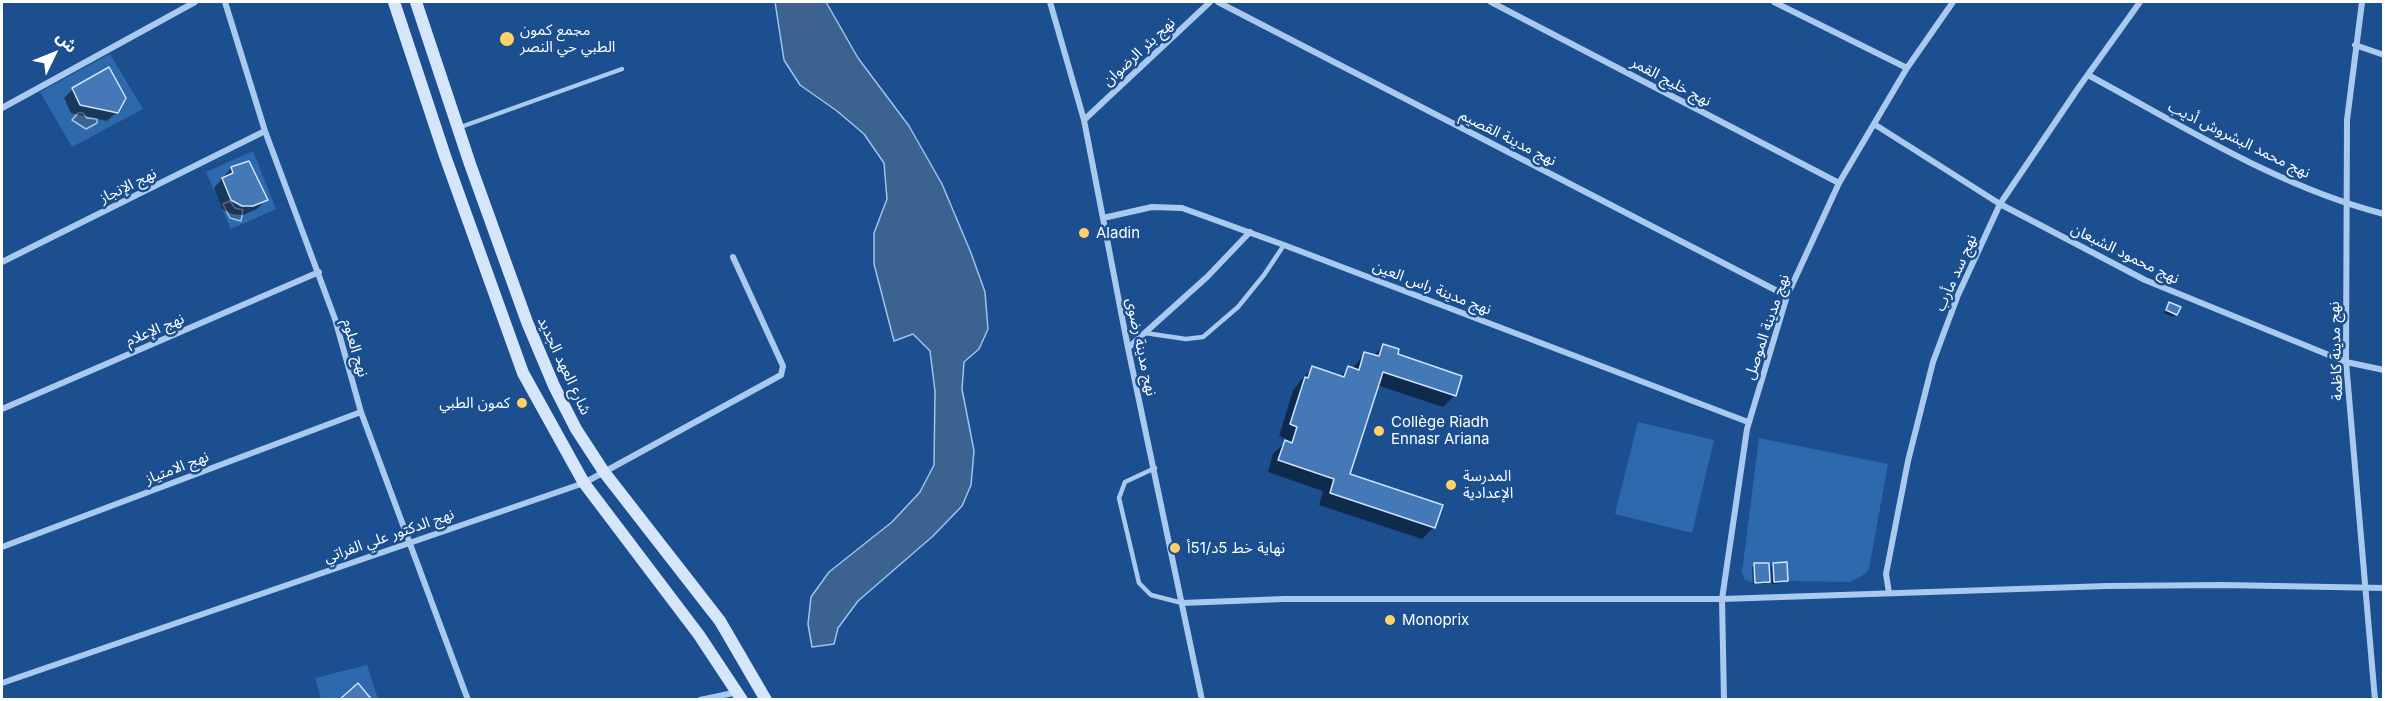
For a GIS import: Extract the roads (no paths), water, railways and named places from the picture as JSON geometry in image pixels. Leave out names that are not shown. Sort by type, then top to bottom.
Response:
[{"type":"main road","points":[[394,2],[457,189],[523,373],[584,483],[740,695]]},
{"type":"main road","name":"شارع العهد الجديد","points":[[416,2],[458,129],[539,353],[576,429],[604,472],[720,621],[766,699]]},
{"type":"street","points":[[2,108],[195,2]]},
{"type":"street","name":"نهج العلوم","points":[[225,2],[265,131],[335,319],[361,412],[468,699]]},
{"type":"street","name":"نهج مدينة رضوى","points":[[1050,2],[1084,120],[1128,348],[1202,699]]},
{"type":"street","name":"نهج بئر الرضوان","points":[[1084,120],[1210,2]]},
{"type":"street","name":"نهج مدينة القصيم","points":[[1218,2],[1787,296]]},
{"type":"street","name":"نهج خليج القمر","points":[[1491,2],[1839,183]]},
{"type":"street","points":[[1774,2],[1907,68]]},
{"type":"street","name":"نهج مدينة الموصل","points":[[1724,699],[1722,598],[1748,422],[1787,296],[1839,183],[1907,68],[1953,2]]},
{"type":"street","name":"نهج سد مأرب","points":[[1889,593],[1886,574],[1898,507],[1922,400],[1958,295],[2000,204],[2140,2]]},
{"type":"street","name":"نهج مدينة كاظمة","points":[[2362,2],[2347,120],[2346,362],[2375,699]]},
{"type":"street","points":[[2355,45],[2384,55]]},
{"type":"street","name":"نهج محمد البشروش أديب","points":[[2088,75],[2242,158],[2346,204],[2384,214]]},
{"type":"street","name":"نهج محمود الشبعان","points":[[1874,124],[2000,204],[2145,280],[2346,362],[2384,370]]},
{"type":"street","name":"نهج الإنجاز","points":[[2,262],[265,131]]},
{"type":"street","name":"نهج مدينة راس العين","points":[[1102,218],[1152,207],[1182,208],[1748,422]]},
{"type":"street","points":[[1128,348],[1207,277],[1250,232]]},
{"type":"street","name":"نهج الدكتور علي الفراتي","points":[[2,683],[584,483],[781,375],[783,366],[733,257]]},
{"type":"street","name":"نهج الإعلام","points":[[2,409],[319,272]]},
{"type":"street","name":"نهج الامتياز","points":[[2,547],[361,412]]},
{"type":"street","points":[[1182,603],[1284,599],[1722,598],[2223,585],[2384,588]]},
{"type":"street","points":[[700,699],[740,695]]},
{"type":"lane","points":[[458,129],[622,69]]},
{"type":"lane","points":[[1145,333],[1186,339],[1203,337],[1238,307],[1264,275],[1284,245]]},
{"type":"lane","points":[[1155,468],[1125,482],[1119,498],[1139,583],[1151,596],[1182,603]]},
{"type":"place","name":"مجمع كمون الطبي حي النصر","points":[[507,39]]},
{"type":"place","name":"Aladin","points":[[1084,233]]},
{"type":"place","name":"كمون الطبي","points":[[522,403]]},
{"type":"place","name":"Collège Riadh Ennasr Ariana","points":[[1379,431]]},
{"type":"place","name":"المدرسة الإعدادية","points":[[1451,485]]},
{"type":"place","name":"نهاية خط 5د/51أ","points":[[1175,548]]},
{"type":"place","name":"Monoprix","points":[[1390,620]]}]
